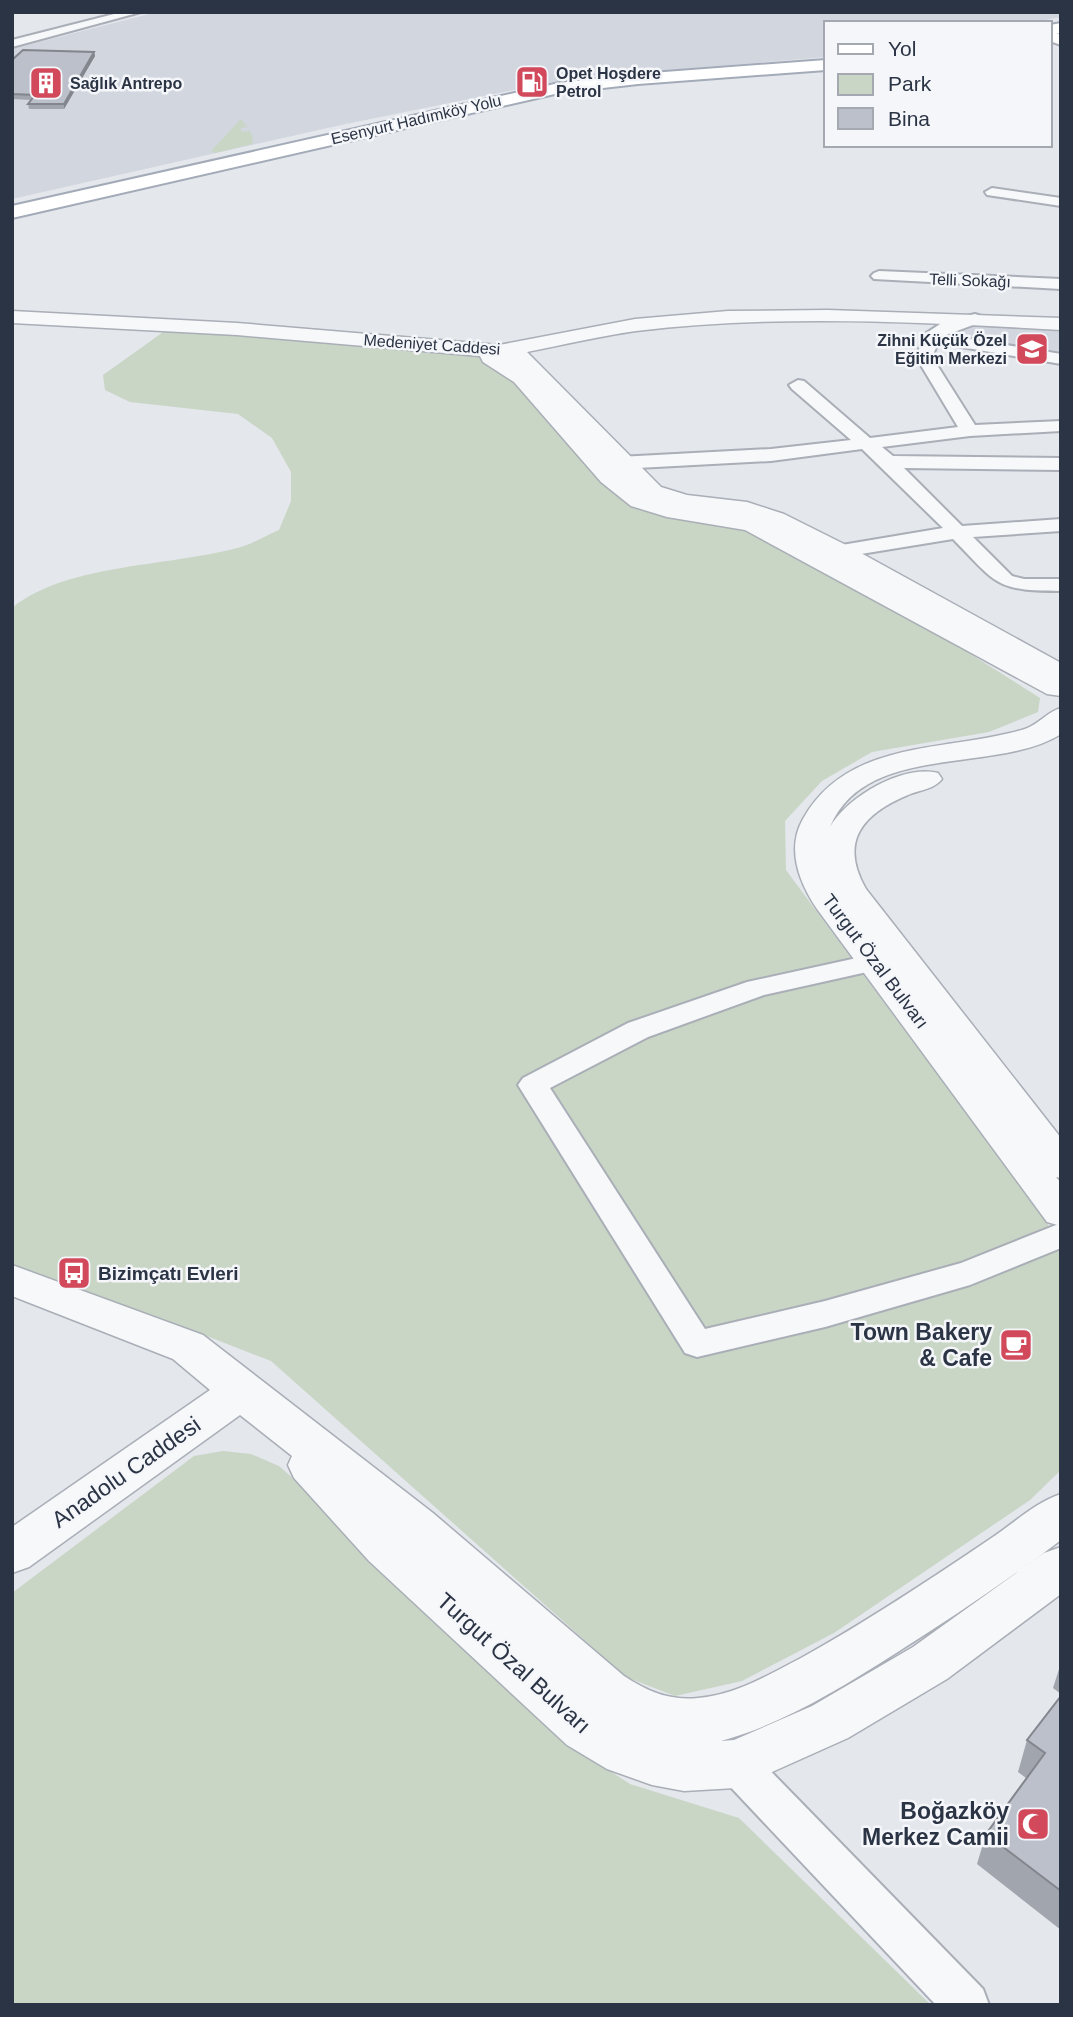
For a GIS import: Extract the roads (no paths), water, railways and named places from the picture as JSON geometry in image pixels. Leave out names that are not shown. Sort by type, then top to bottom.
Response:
[{"type":"main road","name":"Esenyurt Hadımköy Yolu","points":[[12,204],[494,98],[618,81],[824,63]]},
{"type":"main road","name":"Esenyurt Hadımköy Yolu","points":[[12,212],[494,98]]},
{"type":"street","points":[[12,44],[136,12]]},
{"type":"street","points":[[992,192],[1061,202]]},
{"type":"street","name":"Telli Sokağı","points":[[878,276],[1061,284]]},
{"type":"street","name":"Medeniyet Caddesi","points":[[12,317],[237,329],[499,351],[635,325],[689,320],[828,316],[1061,324]]},
{"type":"street","points":[[970,431],[924,357],[931,337],[944,327],[975,319]]},
{"type":"street","points":[[931,337],[1061,359]]},
{"type":"street","points":[[499,351],[511,352],[521,357],[610,464],[628,493],[652,506],[671,511],[733,517],[754,525],[815,556],[1060,693]]},
{"type":"street","points":[[798,385],[888,462],[1005,579],[1023,585],[1061,585]]},
{"type":"street","points":[[610,464],[771,455],[970,431],[1061,426]]},
{"type":"street","points":[[888,462],[1061,464]]},
{"type":"street","points":[[610,464],[653,492],[684,502],[726,506],[762,514],[841,552],[1060,693]]},
{"type":"street","points":[[815,556],[957,532],[1061,525]]},
{"type":"street","name":"Turgut Özal Bulvarı","points":[[1060,693],[1053,727],[1031,736],[877,769],[844,788],[828,803],[811,835],[809,852],[813,873],[829,902],[1061,1212]]},
{"type":"street","name":"Turgut Özal Bulvarı","points":[[1056,752],[918,781],[885,792],[872,800],[851,821],[837,851],[842,876],[852,892],[1061,1166]]},
{"type":"street","points":[[875,962],[758,988],[638,1030],[533,1086],[696,1344],[825,1314],[970,1273],[1061,1235]]},
{"type":"street","name":"Turgut Özal Bulvarı","points":[[12,1280],[188,1347],[417,1527],[606,1692],[626,1707],[668,1720],[711,1720],[748,1709],[784,1692],[894,1630],[1061,1513]]},
{"type":"street","name":"Turgut Özal Bulvarı","points":[[241,1391],[385,1547],[585,1728],[625,1752],[652,1761],[684,1767],[736,1764],[830,1722],[910,1675],[1061,1567]]},
{"type":"street","name":"Anadolu Caddesi","points":[[12,1553],[241,1391]]},
{"type":"street","points":[[736,1764],[967,2005]]},
{"type":"place","name":"Opet Hoşdere Petrol","points":[[532,82]]},
{"type":"place","name":"Sağlık Antrepo","points":[[46,83]]},
{"type":"place","name":"Zihni Küçük Özel Eğitim Merkezi","points":[[1032,349]]},
{"type":"place","name":"Bizimçatı Evleri","points":[[74,1273]]},
{"type":"place","name":"Town Bakery & Cafe","points":[[1016,1345]]},
{"type":"place","name":"Boğazköy Merkez Camii","points":[[1033,1824]]}]
